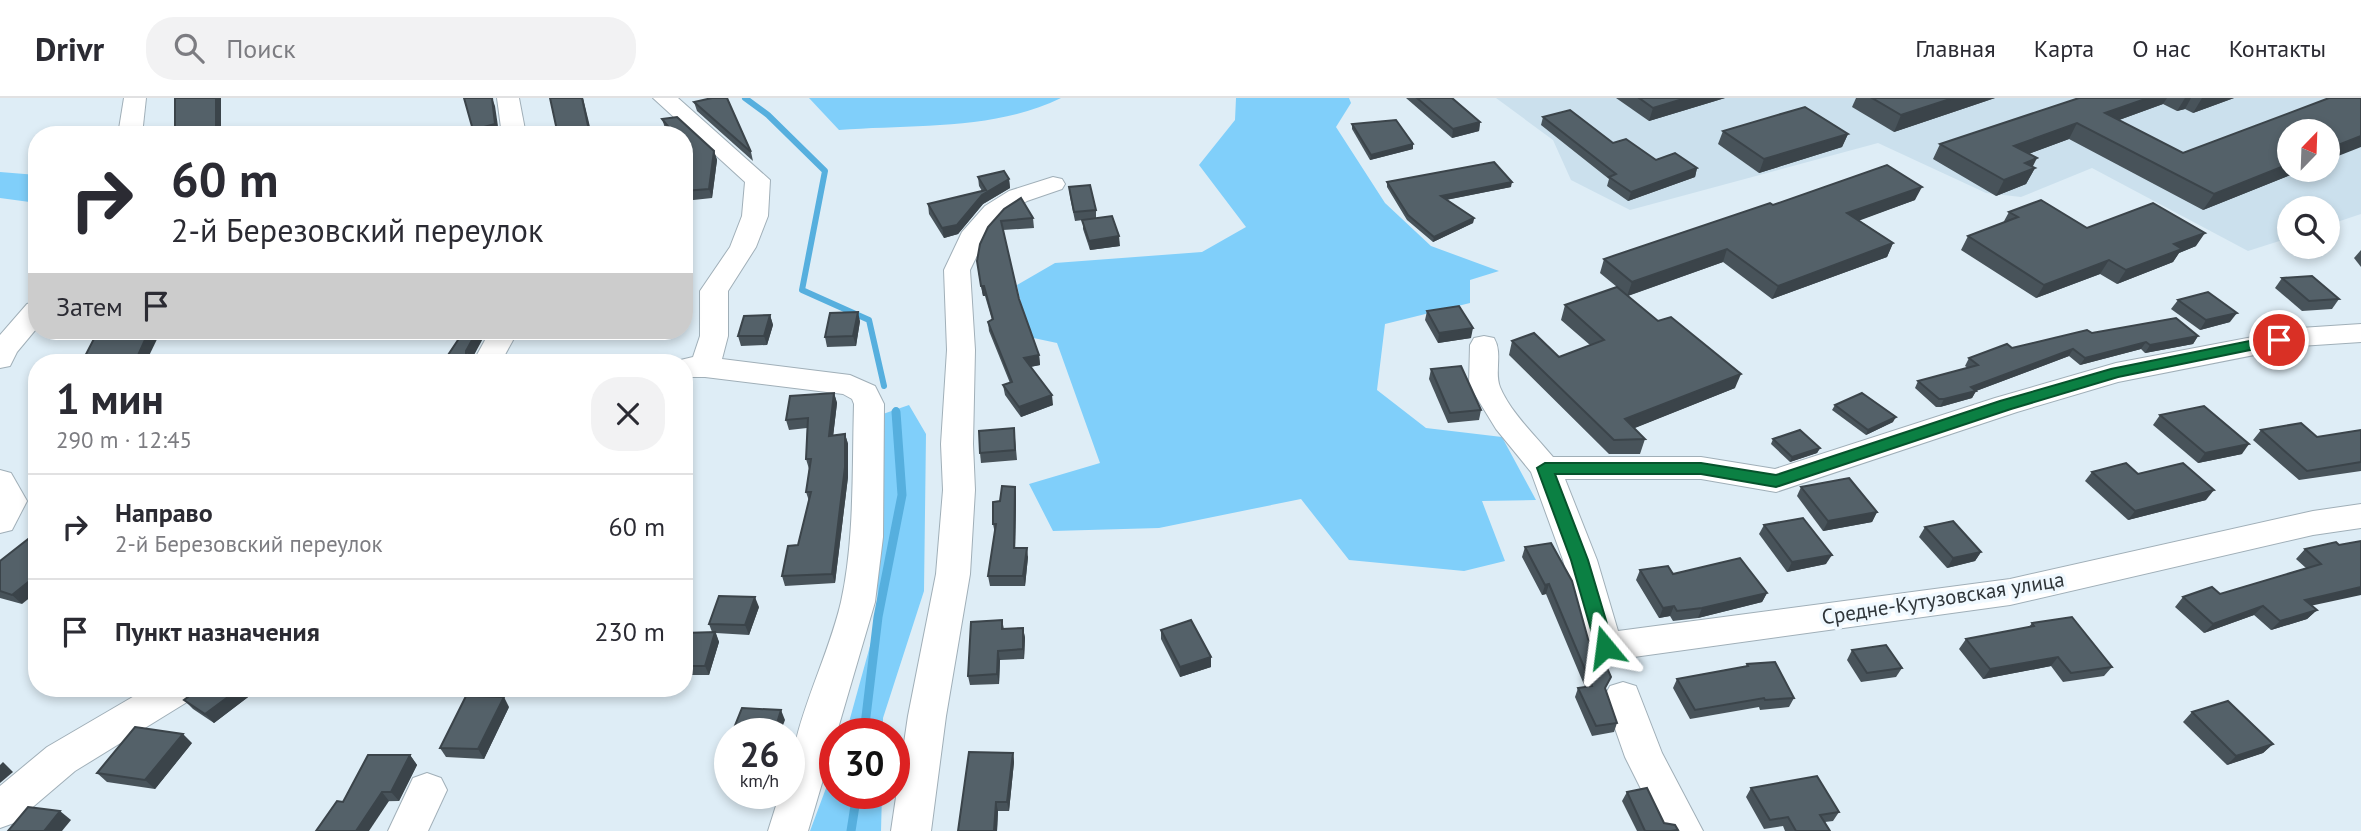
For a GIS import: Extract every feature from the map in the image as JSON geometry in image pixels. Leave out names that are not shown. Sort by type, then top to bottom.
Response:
[{"type":"street","points":[[131,126],[135,98]]},
{"type":"street","points":[[508,98],[513,126]]},
{"type":"street","points":[[664,98],[758,180],[758,199],[751,227],[743,247],[714,290],[714,336],[695,367],[850,385],[864,393],[869,404],[866,537],[858,602],[788,831]]},
{"type":"street","points":[[911,831],[927,716],[953,574],[959,490],[957,444],[961,350],[957,270],[975,232],[995,211],[1018,196],[1053,184]]},
{"type":"street","points":[[0,359],[4,349],[28,321]]},
{"type":"street","points":[[1484,345],[1483,385],[1507,422],[1545,468],[1701,468],[1776,481],[2006,405],[2116,373],[2300,337],[2361,333]]},
{"type":"street","name":"Средне-Кутузовская улица","points":[[1545,468],[1580,560],[1605,647],[2010,592],[2313,523],[2361,516]]},
{"type":"street","points":[[0,481],[10,501],[0,521]]},
{"type":"street","points":[[0,810],[61,759],[164,697]]},
{"type":"street","points":[[1623,697],[1644,757],[1683,831]]},
{"type":"street","points":[[408,831],[428,790]]},
{"type":"shaded area","points":[[809,98],[1061,98],[1035,109],[980,121],[839,130]]},
{"type":"shaded area","points":[[1236,98],[1349,98],[1351,103],[1336,127],[1385,203],[1431,246],[1499,271],[1470,280],[1470,303],[1385,324],[1377,390],[1426,428],[1502,437],[1536,500],[1482,501],[1505,561],[1464,571],[1349,560],[1301,499],[1159,528],[1053,531],[1029,484],[1100,463],[1057,343],[1024,336],[1028,335],[1017,285],[1055,263],[1202,252],[1246,227],[1199,165],[1235,120]]},
{"type":"shaded area","points":[[1496,98],[2361,98],[2361,214],[2340,221],[2340,196],[2277,196],[2277,242],[2248,251],[2092,168],[2021,197],[1986,193],[1878,143],[1630,210],[1571,180],[1553,140]]},
{"type":"shaded area","points":[[0,172],[28,174],[28,202],[0,198]]},
{"type":"shaded area","points":[[909,405],[926,434],[924,591],[883,718],[850,718],[878,617],[874,450],[880,415]]},
{"type":"shaded area","points":[[819,807],[819,809],[882,809],[881,831],[810,831]]},
{"type":"building","points":[[175,98],[216,98],[216,126],[175,126]]},
{"type":"building","points":[[464,98],[492,98],[495,124],[472,126]]},
{"type":"building","points":[[550,98],[582,98],[588,126],[556,126]]},
{"type":"building","points":[[727,98],[751,152],[694,102]]},
{"type":"building","points":[[1417,98],[1452,98],[1480,122],[1453,129]]},
{"type":"building","points":[[1639,98],[1686,98],[1653,108]]},
{"type":"building","points":[[1872,98],[1953,98],[1901,115]]},
{"type":"building","points":[[2079,98],[2148,98],[2105,113],[2183,153],[2329,98],[2361,98],[2361,136],[2340,144],[2340,119],[2277,119],[2277,169],[2214,194],[2077,123],[2014,146],[2037,158],[2025,163],[2035,168],[2004,180],[1940,144]]},
{"type":"building","points":[[1805,107],[1848,134],[1764,159],[1723,131]]},
{"type":"building","points":[[1570,110],[1613,143],[1626,139],[1656,160],[1675,153],[1697,168],[1631,192],[1609,177],[1616,174],[1543,117]]},
{"type":"building","points":[[677,117],[687,126],[668,126],[662,119]]},
{"type":"building","points":[[1396,120],[1413,144],[1371,155],[1352,124]]},
{"type":"building","points":[[693,132],[714,151],[709,189],[693,190]]},
{"type":"building","points":[[1494,162],[1512,182],[1441,196],[1474,218],[1434,237],[1408,215],[1387,182]]},
{"type":"building","points":[[1887,165],[1922,187],[1847,213],[1893,243],[1778,286],[1727,249],[1632,282],[1604,259],[1770,203],[1773,205]]},
{"type":"building","points":[[1004,171],[1009,179],[982,195],[957,225],[942,228],[928,204],[986,190],[978,177]]},
{"type":"building","points":[[1090,185],[1096,210],[1074,212],[1069,187]]},
{"type":"building","points":[[1021,198],[1033,218],[1001,221],[1019,299],[1039,355],[1024,358],[1052,395],[1019,407],[1003,385],[1012,382],[988,322],[993,319],[984,286],[981,286],[977,261],[980,244],[988,227],[1004,209]]},
{"type":"building","points":[[2041,200],[2087,228],[2153,203],[2205,233],[2174,244],[2182,249],[2126,270],[2109,260],[2044,285],[1968,236],[2018,217],[2009,212]]},
{"type":"building","points":[[1112,216],[1119,236],[1089,241],[1082,220]]},
{"type":"building","points":[[2312,276],[2339,299],[2309,301],[2282,278]]},
{"type":"building","points":[[1617,287],[1658,321],[1671,317],[1741,374],[1625,419],[1645,439],[1614,440],[1512,341],[1534,333],[1559,357],[1604,340],[1565,305]]},
{"type":"building","points":[[2208,292],[2237,313],[2206,320],[2178,300]]},
{"type":"building","points":[[1459,306],[1473,328],[1439,333],[1427,311]]},
{"type":"building","points":[[858,312],[853,336],[825,337],[830,313]]},
{"type":"building","points":[[770,315],[764,336],[738,336],[744,316]]},
{"type":"building","points":[[2176,318],[2198,336],[2150,345],[2146,342],[2085,358],[2073,349],[1971,387],[1976,391],[1944,399],[1939,399],[1918,381],[1978,365],[1969,358],[2007,344],[2012,348],[2087,330],[2092,333]]},
{"type":"building","points":[[93,340],[145,340],[139,354],[86,354]]},
{"type":"building","points":[[458,340],[472,340],[466,354],[449,354]]},
{"type":"building","points":[[1461,366],[1481,410],[1450,413],[1431,369]]},
{"type":"building","points":[[834,393],[829,436],[845,434],[845,467],[832,574],[782,576],[788,546],[798,545],[811,492],[806,492],[811,459],[806,459],[808,418],[786,420],[790,396]]},
{"type":"building","points":[[1862,393],[1896,417],[1868,430],[1835,405]]},
{"type":"building","points":[[2204,406],[2249,444],[2205,453],[2160,415]]},
{"type":"building","points":[[2301,423],[2317,437],[2361,430],[2361,462],[2307,471],[2261,430]]},
{"type":"building","points":[[1014,428],[1015,450],[980,453],[979,431]]},
{"type":"building","points":[[1800,430],[1820,448],[1792,457],[1773,439]]},
{"type":"building","points":[[2126,463],[2138,474],[2183,463],[2214,490],[2135,511],[2092,472]]},
{"type":"building","points":[[1849,478],[1877,512],[1828,521],[1801,487]]},
{"type":"building","points":[[1002,486],[1015,487],[1014,548],[1027,548],[1023,576],[988,576],[996,524],[993,524],[993,502],[1000,501]]},
{"type":"building","points":[[1803,518],[1832,555],[1792,562],[1764,525]]},
{"type":"building","points":[[1953,521],[1981,552],[1953,558],[1925,527]]},
{"type":"building","points":[[28,539],[28,582],[12,595],[0,591],[0,561]]},
{"type":"building","points":[[2361,541],[2361,587],[2305,600],[2317,610],[2280,621],[2263,606],[2213,624],[2183,597],[2212,587],[2220,594],[2321,564],[2305,549],[2336,542],[2339,545]]},
{"type":"building","points":[[1551,543],[1572,581],[1588,639],[1593,649],[1600,652],[1611,677],[1605,688],[1617,723],[1596,726],[1578,688],[1592,686],[1549,584],[1545,585],[1525,547]]},
{"type":"building","points":[[1740,558],[1767,593],[1677,611],[1674,606],[1663,608],[1640,570],[1668,566],[1673,574]]},
{"type":"building","points":[[719,596],[755,597],[745,625],[709,624]]},
{"type":"building","points":[[2072,617],[2112,667],[2071,673],[2058,657],[1990,669],[1966,639],[2034,626],[2032,623]]},
{"type":"building","points":[[1002,620],[1002,629],[1023,628],[1023,649],[998,651],[997,674],[968,676],[971,622]]},
{"type":"building","points":[[1191,620],[1211,657],[1180,667],[1161,630]]},
{"type":"building","points":[[715,632],[705,666],[693,666],[693,633]]},
{"type":"building","points":[[1886,645],[1902,668],[1867,673],[1852,650]]},
{"type":"building","points":[[1775,662],[1794,698],[1764,698],[1695,710],[1677,679],[1748,666],[1747,664]]},
{"type":"building","points":[[188,697],[228,697],[205,714],[184,700]]},
{"type":"building","points":[[466,697],[504,697],[478,749],[440,748]]},
{"type":"building","points":[[2228,701],[2273,744],[2236,756],[2192,712]]},
{"type":"building","points":[[742,708],[781,710],[779,718],[738,718]]},
{"type":"building","points":[[135,727],[183,734],[145,780],[97,773]]},
{"type":"building","points":[[969,752],[1013,753],[1007,802],[996,802],[994,831],[958,831]]},
{"type":"building","points":[[368,755],[410,755],[391,792],[382,792],[356,831],[316,831],[337,801],[343,802]]},
{"type":"building","points":[[1817,776],[1839,812],[1820,815],[1830,831],[1796,831],[1788,817],[1770,820],[1751,788]]},
{"type":"building","points":[[1647,788],[1664,823],[1675,825],[1678,830],[1645,831],[1627,792]]},
{"type":"building","points":[[28,807],[60,811],[44,831],[8,831]]},
{"type":"waterway","points":[[745,98],[768,115],[825,171],[802,290],[869,320],[884,386]]},
{"type":"waterway","points":[[866,718],[878,617],[902,495],[896,412]]},
{"type":"waterway","points":[[851,831],[854,809]]},
{"type":"route","points":[[1605,647],[1580,560],[1545,468],[1701,468],[1776,481],[2006,405],[2116,373],[2279,340]]}]
